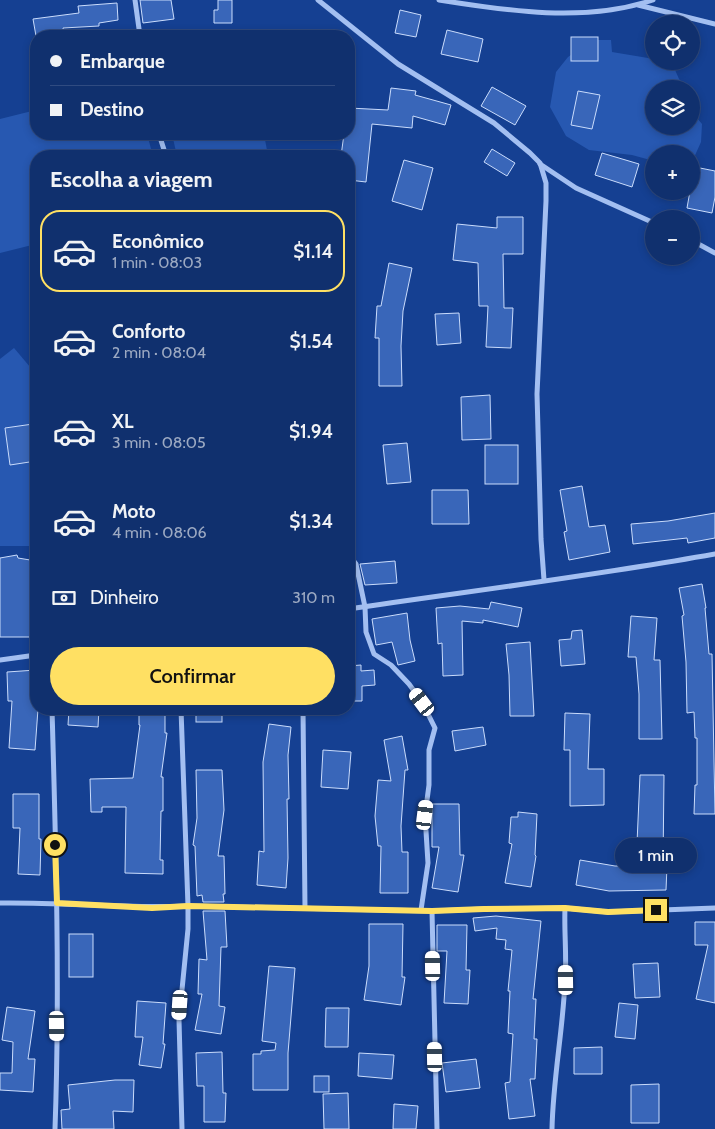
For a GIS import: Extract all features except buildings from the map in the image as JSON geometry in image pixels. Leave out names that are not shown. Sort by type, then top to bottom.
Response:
[{"type":"street","points":[[135,0],[139,30]]},
{"type":"street","points":[[318,0],[398,64],[494,123],[540,163],[576,188],[645,219]]},
{"type":"street","points":[[439,0],[539,13],[590,12],[638,5],[653,0]]},
{"type":"street","points":[[638,5],[715,24]]},
{"type":"street","points":[[540,163],[546,183],[537,394],[544,580]]},
{"type":"street","points":[[700,245],[715,253]]},
{"type":"street","points":[[355,608],[544,580],[630,570],[715,554]]},
{"type":"street","points":[[355,563],[365,607],[366,632],[374,654],[391,665],[408,684],[422,702],[435,728],[429,750],[429,785],[425,815],[428,864],[421,910]]},
{"type":"street","points":[[0,660],[30,656]]},
{"type":"street","points":[[52,715],[57,903],[55,1129]]},
{"type":"street","points":[[181,715],[188,906],[188,929],[179,1020],[182,1129]]},
{"type":"street","points":[[303,715],[305,908]]},
{"type":"street","points":[[0,903],[57,903],[152,908],[188,906],[432,911],[565,908],[608,912],[715,908]]},
{"type":"street","points":[[552,1129],[556,1069],[566,980],[565,908]]},
{"type":"street","points":[[432,911],[437,1129]]},
{"type":"shaded area","points":[[592,40],[611,40],[612,52],[645,58],[645,70],[675,70],[680,80],[645,80],[645,135],[700,135],[700,122],[702,124],[700,145],[645,145],[645,159],[632,155],[589,150],[566,136],[550,107],[556,72],[568,57]]},
{"type":"shaded area","points":[[30,112],[30,140],[149,140],[151,150],[30,150],[30,246],[0,253],[0,119]]},
{"type":"shaded area","points":[[173,140],[265,140],[267,150],[176,150]]},
{"type":"shaded area","points":[[14,348],[30,367],[30,546],[0,546],[0,359]]},
{"type":"route","points":[[55,845],[57,903],[152,908],[188,906],[432,911],[565,908],[608,912],[656,910]]}]
